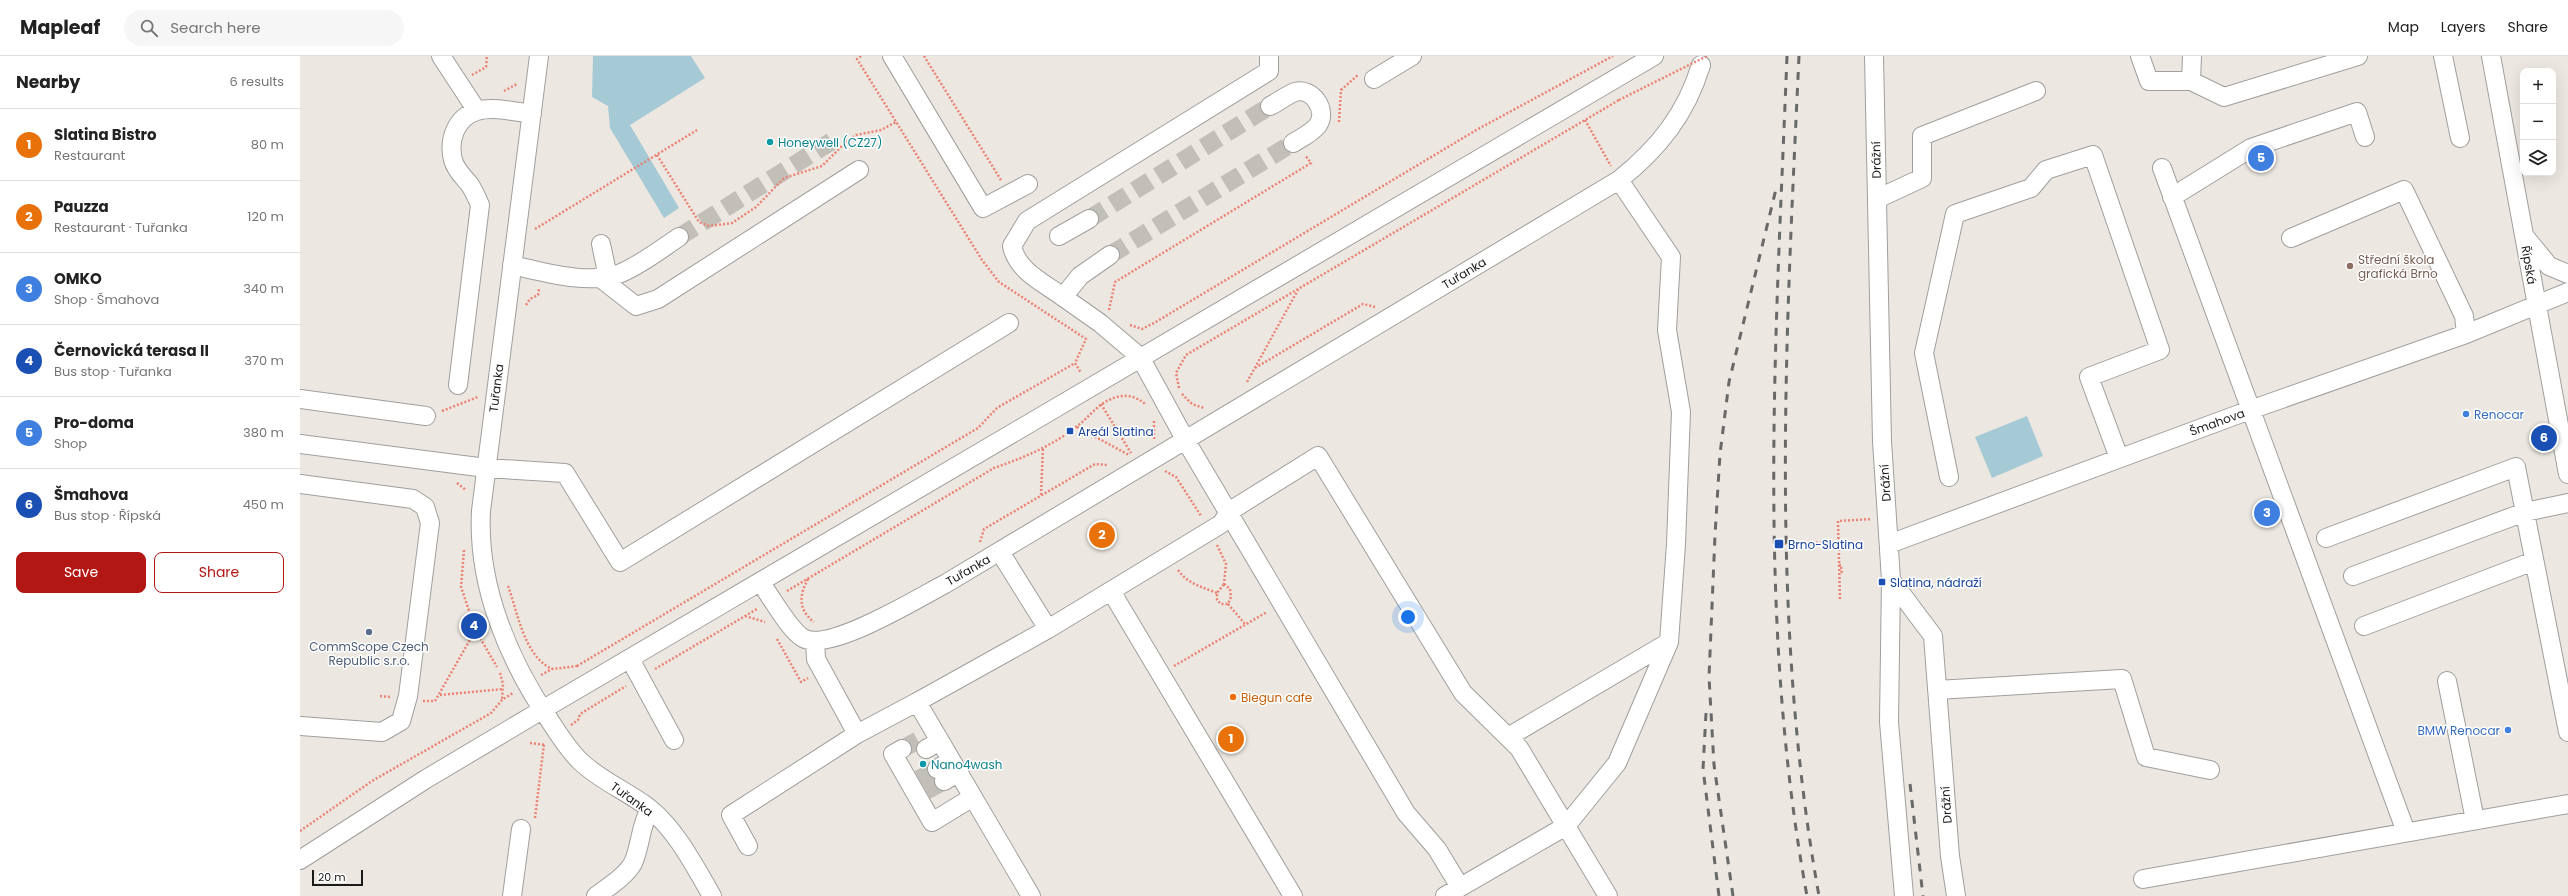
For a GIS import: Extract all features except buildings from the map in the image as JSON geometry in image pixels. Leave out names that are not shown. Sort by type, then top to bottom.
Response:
[{"type":"street","points":[[440,56],[477,110]]},
{"type":"street","name":"Tuřanka","points":[[540,56],[486,468],[481,534],[488,584],[512,656],[542,710],[558,733],[580,762],[650,809],[682,845],[712,896]]},
{"type":"street","points":[[892,56],[984,208],[1028,184]]},
{"type":"street","points":[[1269,56],[1269,71],[1026,221],[1012,246],[1015,258],[1026,270],[1064,297],[1106,319],[1140,357],[1186,441],[1230,511],[1406,813],[1437,849],[1452,892],[1566,826],[1617,763],[1669,642],[1676,544],[1680,412],[1667,330],[1671,257],[1614,171]]},
{"type":"street","points":[[1374,79],[1412,56]]},
{"type":"street","points":[[300,860],[426,779],[542,710],[1090,386],[1654,56]]},
{"type":"street","name":"Drážní","points":[[1874,56],[1882,442],[1891,580],[1933,636],[1950,856],[1956,896]]},
{"type":"street","points":[[2140,56],[2149,81],[2191,81],[2224,97],[2358,56]]},
{"type":"street","points":[[2191,81],[2192,56]]},
{"type":"street","points":[[2444,56],[2460,138]]},
{"type":"street","name":"Řípská","points":[[2491,56],[2568,474]]},
{"type":"street","name":"Tuřanka","points":[[817,633],[834,639],[853,631],[945,584],[1186,441],[1614,171],[1644,160],[1668,134],[1685,106],[1704,60]]},
{"type":"street","points":[[1877,199],[1922,178],[1922,136],[2036,91]]},
{"type":"street","points":[[1270,106],[1296,92],[1307,93],[1319,103],[1321,109],[1319,122],[1310,132],[1295,142]]},
{"type":"street","points":[[458,385],[480,204],[471,186],[458,172],[453,160],[453,143],[458,123],[477,110],[503,110],[532,114]]},
{"type":"street","points":[[2172,197],[2251,148],[2357,112],[2365,137]]},
{"type":"street","points":[[1949,477],[1924,353],[1955,214],[2031,188],[2046,170],[2093,156],[2160,350],[2089,377],[2119,458]]},
{"type":"street","points":[[2162,168],[2406,832]]},
{"type":"street","points":[[601,244],[603,277],[636,306],[658,299],[859,170]]},
{"type":"street","points":[[2291,238],[2404,190],[2464,316],[2466,334]]},
{"type":"street","points":[[1059,236],[1089,219]]},
{"type":"street","points":[[2523,234],[2549,266],[2568,274]]},
{"type":"street","points":[[512,264],[542,272],[603,277],[634,266],[679,237]]},
{"type":"street","points":[[1064,297],[1080,276],[1110,255]]},
{"type":"street","name":"Šmahova","points":[[1889,544],[2250,410],[2466,334],[2537,307],[2568,292]]},
{"type":"street","points":[[300,444],[486,468],[565,473],[620,562],[1008,323]]},
{"type":"street","points":[[300,399],[426,416]]},
{"type":"street","points":[[748,846],[731,814],[857,734],[1048,629],[1210,531],[1221,524],[1230,511],[1318,456],[1462,693],[1519,748],[1608,896]]},
{"type":"street","points":[[2326,538],[2516,467],[2568,732]]},
{"type":"street","points":[[300,484],[413,499],[425,507],[430,523],[408,696],[401,721],[382,732],[300,726]]},
{"type":"street","points":[[2354,576],[2525,512],[2568,503]]},
{"type":"street","points":[[1000,552],[1048,629]]},
{"type":"street","points":[[2364,626],[2534,561]]},
{"type":"street","points":[[1891,580],[1889,722],[1904,896]]},
{"type":"street","points":[[760,582],[802,637],[817,633],[814,653],[857,734]]},
{"type":"street","points":[[1111,591],[1293,896]]},
{"type":"street","points":[[1508,737],[1669,642]]},
{"type":"street","points":[[630,659],[674,740]]},
{"type":"street","points":[[1937,690],[2122,679],[2146,757],[2210,770]]},
{"type":"street","points":[[2446,681],[2475,820]]},
{"type":"street","points":[[917,702],[930,740],[948,771],[973,797],[1031,896]]},
{"type":"street","points":[[903,758],[918,788],[932,822],[973,797]]},
{"type":"street","points":[[2143,879],[2568,804]]},
{"type":"street","points":[[596,896],[622,875],[632,863],[643,822],[650,809]]},
{"type":"street","points":[[512,896],[528,825]]},
{"type":"path","points":[[476,79],[472,74],[486,67],[487,56]]},
{"type":"path","points":[[861,56],[857,59],[982,260],[1000,282],[1086,339]]},
{"type":"path","points":[[924,56],[1002,182]]},
{"type":"path","points":[[1128,324],[1142,329],[1154,323],[1478,129],[1613,56]]},
{"type":"path","points":[[1208,409],[1192,404],[1180,392],[1176,379],[1179,365],[1186,355],[1619,100],[1704,60]]},
{"type":"path","points":[[502,92],[516,86],[521,80]]},
{"type":"path","points":[[1585,120],[1614,171]]},
{"type":"path","points":[[657,156],[699,222],[709,226],[722,226],[747,214],[764,200],[784,178],[822,166],[847,141],[856,135],[881,130],[896,122]]},
{"type":"path","points":[[534,230],[657,156],[697,130]]},
{"type":"path","points":[[577,666],[978,428],[998,408],[1075,363],[1086,339],[1106,319],[1109,312],[1115,282],[1310,163],[1295,142]]},
{"type":"path","points":[[534,234],[535,222]]},
{"type":"path","points":[[524,312],[530,299],[538,295],[542,272]]},
{"type":"path","points":[[1244,387],[1299,288]]},
{"type":"path","points":[[1255,368],[1363,304],[1377,307]]},
{"type":"path","points":[[1075,363],[1134,458]]},
{"type":"path","points":[[426,416],[496,391]]},
{"type":"path","points":[[528,825],[544,745],[558,733],[578,720],[580,714],[994,468],[1026,457],[1077,427],[1093,409],[1116,397],[1126,395],[1141,401],[1148,408]]},
{"type":"path","points":[[1151,444],[1155,435],[1152,415]]},
{"type":"path","points":[[1077,427],[1134,458]]},
{"type":"path","points":[[1041,496],[1043,447]]},
{"type":"path","points":[[1128,460],[1134,458]]},
{"type":"path","points":[[980,544],[984,529],[1095,464],[1115,466]]},
{"type":"path","points":[[1159,474],[1164,471],[1176,477],[1210,531],[1226,564],[1224,584],[1217,593],[1217,600],[1221,604],[1228,604],[1245,624]]},
{"type":"path","points":[[1840,600],[1841,575],[1839,566],[1838,521],[1878,519]]},
{"type":"path","points":[[1780,544],[1842,542]]},
{"type":"path","points":[[1170,555],[1184,578],[1217,593]]},
{"type":"path","points":[[505,578],[529,646],[536,658],[552,669]]},
{"type":"path","points":[[808,579],[802,593],[802,609],[817,633]]},
{"type":"path","points":[[1224,584],[1230,589],[1231,597],[1228,604]]},
{"type":"path","points":[[1172,667],[1270,610]]},
{"type":"path","points":[[745,616],[756,618],[767,624]]},
{"type":"path","points":[[428,702],[435,701],[476,631]]},
{"type":"path","points":[[775,635],[801,682],[822,670]]},
{"type":"path","points":[[439,695],[503,689]]},
{"type":"path","points":[[300,831],[372,781],[491,713],[502,700]]},
{"type":"water","points":[[593,56],[691,56],[705,78],[630,125],[679,208],[664,218],[610,128],[608,106],[592,97]]},
{"type":"water","points":[[2027,416],[2043,456],[1992,478],[1975,437]]},
{"type":"tunnel","points":[[1089,219],[1270,106]]},
{"type":"tunnel","points":[[679,237],[832,141]]},
{"type":"tunnel","points":[[1110,255],[1293,143]]},
{"type":"tunnel","points":[[902,749],[920,739]]},
{"type":"tunnel","points":[[919,779],[937,769]]},
{"type":"tunnel","points":[[926,791],[944,781]]},
{"type":"railway","points":[[1787,56],[1775,372],[1775,582],[1781,687],[1791,792],[1807,896]]},
{"type":"railway","points":[[1799,56],[1786,372],[1785,477],[1787,582],[1793,687],[1803,792],[1819,896]]},
{"type":"railway","points":[[1733,896],[1714,765],[1709,677],[1720,454],[1729,382],[1777,185]]},
{"type":"railway","points":[[1706,713],[1703,769],[1719,896]]},
{"type":"railway","points":[[1910,784],[1923,896]]},
{"type":"place","name":"Honeywell (CZ27)","points":[[770,142]]},
{"type":"place","name":"Pro-doma","points":[[2261,158]]},
{"type":"place","name":"Střední škola grafická Brno","points":[[2350,266]]},
{"type":"place","name":"Renocar","points":[[2466,414]]},
{"type":"place","name":"Areál Slatina","points":[[1070,431]]},
{"type":"place","name":"Šmahova","points":[[2544,438]]},
{"type":"place","name":"OMKO","points":[[2267,513]]},
{"type":"place","name":"Pauzza","points":[[1102,535]]},
{"type":"place","name":"Brno-Slatina","points":[[1779,544]]},
{"type":"place","name":"Slatina, nádraží","points":[[1882,582]]},
{"type":"place","name":"Černovická terasa II","points":[[474,626]]},
{"type":"place","name":"CommScope Czech Republic s.r.o.","points":[[369,632]]},
{"type":"place","name":"Biegun cafe","points":[[1233,697]]},
{"type":"place","name":"BMW Renocar","points":[[2508,730]]},
{"type":"place","name":"Slatina Bistro","points":[[1231,739]]},
{"type":"place","name":"Nano4wash","points":[[923,764]]}]
